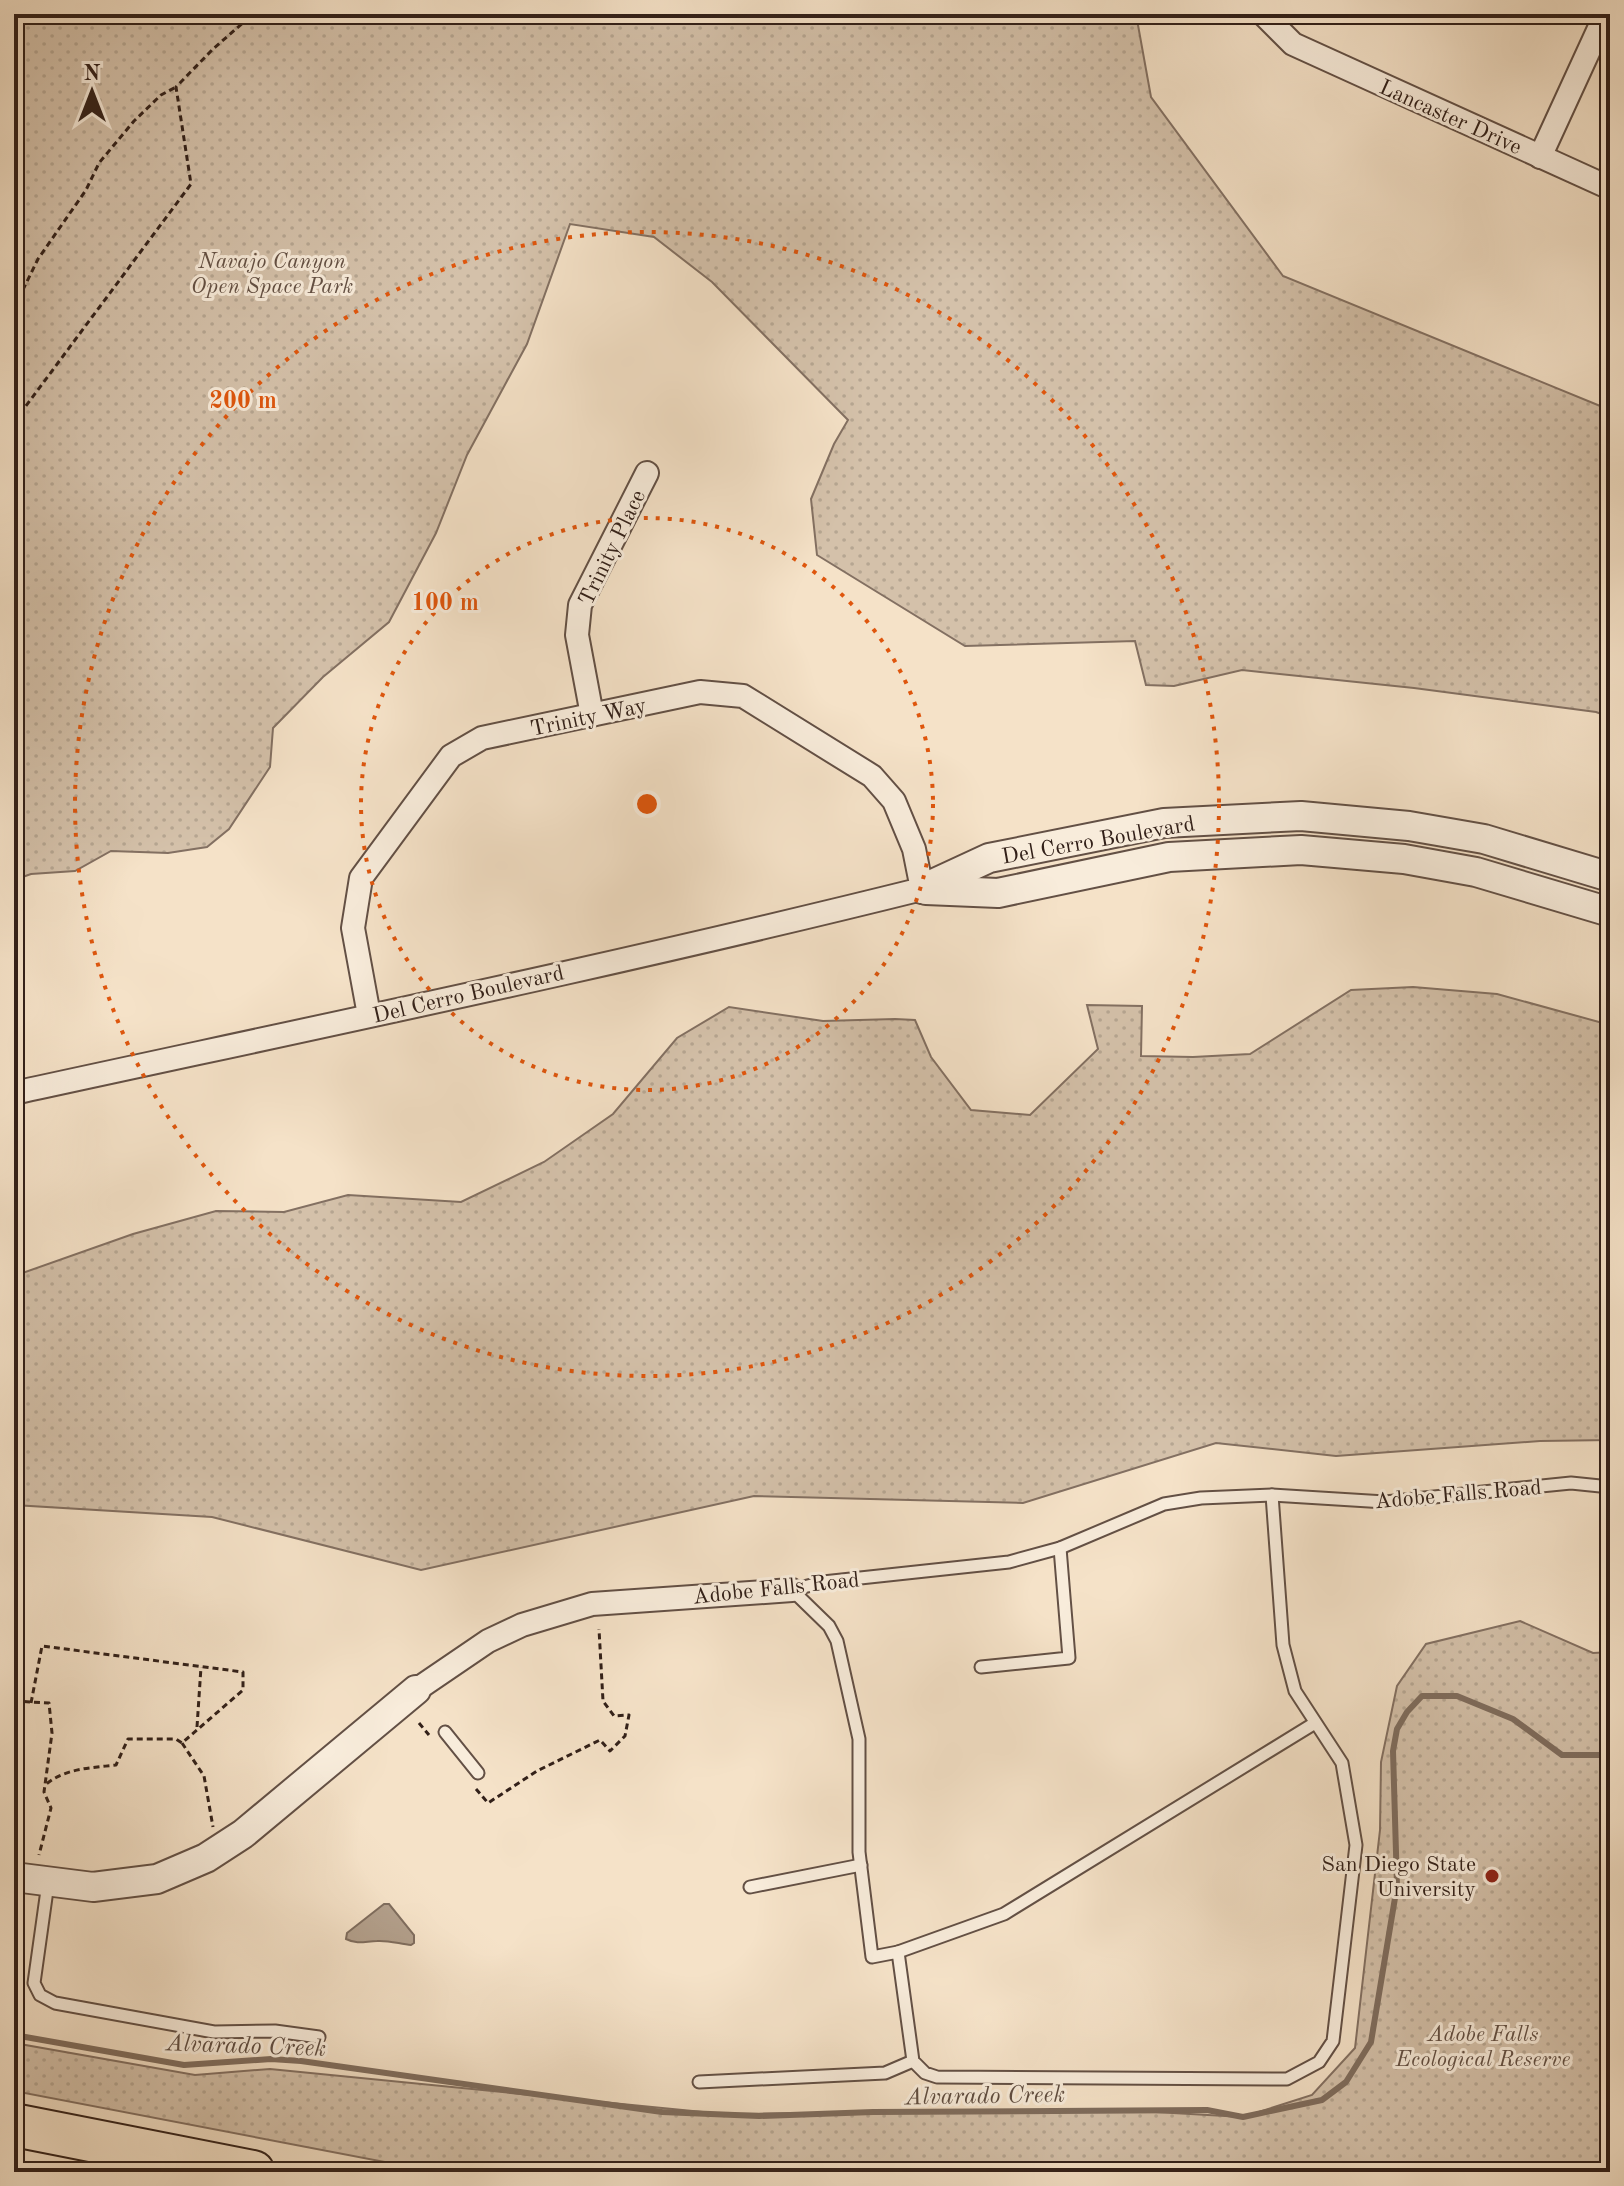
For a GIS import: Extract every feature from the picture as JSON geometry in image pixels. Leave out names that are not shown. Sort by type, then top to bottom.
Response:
[{"type":"highway","points":[[14,2125],[253,2172]]},
{"type":"street","name":"Lancaster Drive","points":[[1263,14],[1293,44],[1610,188]]},
{"type":"street","points":[[1540,157],[1602,22],[1610,17]]},
{"type":"street","name":"Trinity Place","points":[[592,715],[577,635],[580,605],[647,473]]},
{"type":"street","name":"Trinity Way","points":[[369,1015],[353,928],[361,878],[451,756],[482,738],[700,692],[743,696],[872,776],[894,801],[914,849],[922,889]]},
{"type":"street","name":"Del Cerro Boulevard","points":[[14,1093],[795,921],[922,889],[989,858],[1150,826],[1301,816],[1409,826],[1484,839],[1610,877]]},
{"type":"street","name":"Del Cerro Boulevard","points":[[922,889],[998,893],[1169,857],[1301,850],[1404,859],[1476,872],[1610,912]]},
{"type":"street","name":"Adobe Falls Road","points":[[14,1877],[93,1887],[157,1879],[206,1858],[243,1834],[416,1690],[488,1641],[522,1625],[592,1604],[792,1590]]},
{"type":"lane","name":"Adobe Falls Road","points":[[792,1590],[823,1582],[1009,1562],[1060,1548],[1164,1504],[1201,1498],[1272,1495],[1385,1502],[1571,1483],[1610,1487]]},
{"type":"lane","points":[[898,1952],[913,2061],[925,2073],[937,2077],[1287,2079],[1319,2062],[1333,2041],[1356,1845],[1342,1763],[1295,1691],[1283,1645],[1272,1495]]},
{"type":"lane","points":[[981,1667],[1069,1658],[1060,1548]]},
{"type":"lane","points":[[792,1590],[829,1626],[837,1641],[859,1739],[861,1865],[872,1957],[898,1952],[1004,1914],[1315,1723]]},
{"type":"lane","points":[[445,1732],[473,1777]]},
{"type":"lane","points":[[750,1887],[861,1865]]},
{"type":"lane","points":[[48,1883],[34,1983],[40,1995],[55,2003],[214,2032],[275,2031],[319,2037]]},
{"type":"lane","points":[[699,2082],[885,2073],[913,2061]]},
{"type":"path","points":[[14,308],[38,259],[86,190],[99,163],[134,121],[161,95],[176,87],[253,14]]},
{"type":"path","points":[[14,422],[191,184],[176,87]]},
{"type":"path","points":[[473,1777],[488,1803],[537,1771],[600,1740],[610,1751],[625,1736],[629,1715],[614,1716],[603,1701],[599,1629]]},
{"type":"path","points":[[31,1703],[42,1646],[243,1672],[243,1690],[182,1743]]},
{"type":"path","points":[[197,1730],[201,1667]]},
{"type":"path","points":[[14,1701],[49,1703],[52,1733],[44,1792],[51,1808],[39,1855]]},
{"type":"path","points":[[419,1723],[429,1734]]},
{"type":"path","points":[[45,1785],[54,1777],[73,1770],[116,1765],[128,1739],[176,1739],[204,1776],[213,1827]]},
{"type":"green space","name":"Navajo Canyon Open Space Park","points":[[14,14],[1136,14],[1151,97],[1283,276],[1610,410],[1610,717],[1596,712],[1414,688],[1242,670],[1174,686],[1146,685],[1135,641],[965,646],[817,555],[811,499],[834,444],[848,420],[712,282],[654,237],[570,224],[527,344],[467,455],[436,533],[389,622],[323,677],[273,728],[270,767],[229,829],[207,847],[168,853],[111,851],[75,871],[31,874],[14,880]]},
{"type":"green space","points":[[1413,987],[1497,994],[1610,1025],[1610,1440],[1540,1441],[1336,1456],[1216,1443],[1023,1503],[754,1496],[421,1570],[212,1517],[14,1505],[14,1276],[133,1234],[216,1211],[284,1212],[348,1195],[461,1202],[544,1162],[613,1114],[677,1038],[729,1007],[823,1021],[915,1020],[931,1057],[971,1110],[1030,1115],[1098,1049],[1087,1005],[1142,1006],[1141,1056],[1250,1054],[1351,990]]},
{"type":"green space","name":"Adobe Falls Ecological Reserve","points":[[1520,1621],[1593,1653],[1610,1652],[1610,2172],[437,2172],[14,2091],[14,2043],[195,2075],[270,2069],[723,2114],[1120,2110],[1243,2117],[1312,2095],[1355,2048],[1380,1830],[1381,1762],[1397,1686],[1426,1644]]},
{"type":"shaded area","points":[[384,1904],[389,1904],[414,1935],[414,1943],[346,1939],[347,1933]]},
{"type":"waterway","name":"Alvarado Creek","points":[[14,2035],[184,2065],[271,2059],[301,2061],[662,2112],[759,2116],[873,2112],[1207,2110],[1243,2117],[1322,2100],[1346,2082],[1371,2042],[1397,1886],[1393,1751],[1397,1729],[1422,1696],[1457,1696],[1513,1719],[1562,1755],[1610,1755]]},
{"type":"place","name":"San Diego State University","points":[[1492,1876]]}]
